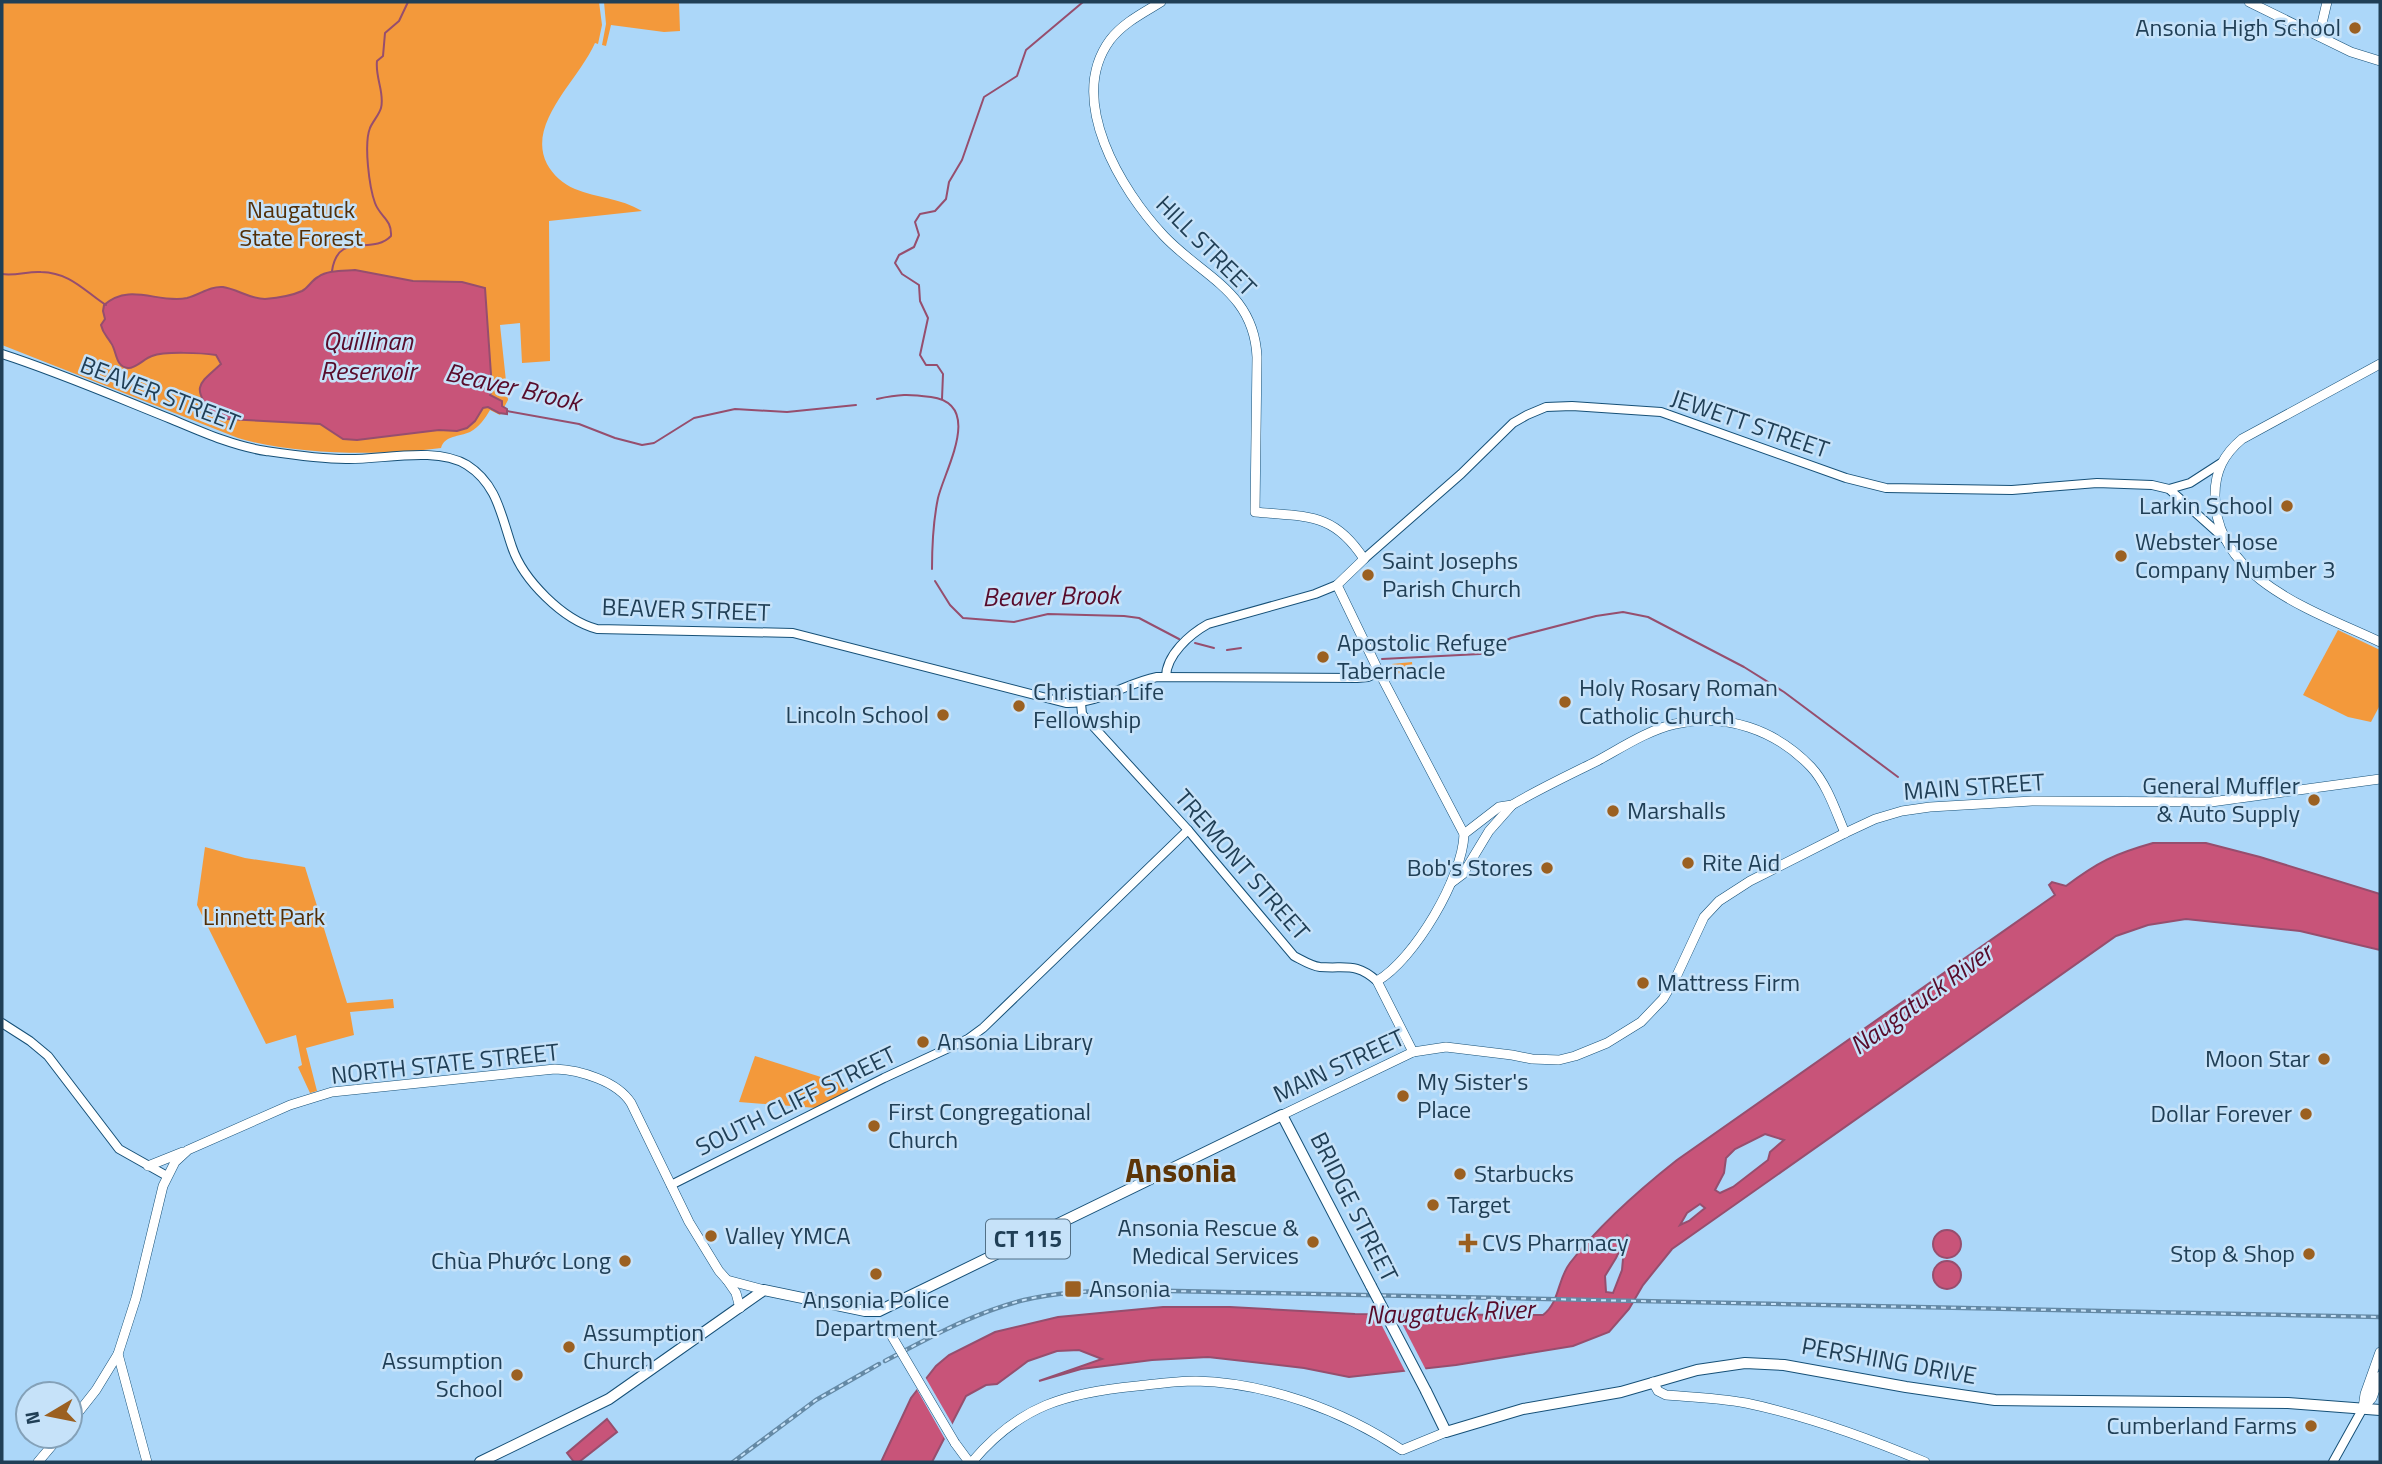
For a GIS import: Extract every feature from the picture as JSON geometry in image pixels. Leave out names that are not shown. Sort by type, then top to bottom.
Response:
[{"type":"main road","name":"HILL STREET","points":[[1161,2],[1129,22],[1110,40],[1098,63],[1093,105],[1099,127],[1113,160],[1140,206],[1174,246],[1231,292],[1252,325],[1257,358],[1255,512],[1325,521],[1342,532],[1364,559]]},
{"type":"main road","points":[[2249,2],[2351,52],[2380,61]]},
{"type":"main road","points":[[2319,36],[2327,2]]},
{"type":"main road","points":[[2380,364],[2242,439],[2232,447],[2221,463],[2215,492],[2216,507],[2228,542],[2245,568],[2261,582],[2288,598],[2380,642]]},
{"type":"main road","name":"JEWETT STREET","points":[[1337,585],[1364,559]]},
{"type":"main road","points":[[1337,585],[1379,672],[1464,834],[1460,857],[1449,884],[1412,949],[1399,966],[1377,981],[1413,1052]]},
{"type":"main road","points":[[1464,834],[1499,807],[1511,805],[1672,724],[1701,720],[1730,721],[1759,730],[1787,746],[1813,768],[1845,833]]},
{"type":"main road","name":"MAIN STREET","points":[[877,1311],[1413,1052],[1447,1046],[1532,1059],[1559,1059],[1575,1056],[1606,1043],[1641,1022],[1663,999],[1704,917],[1719,901],[1750,881],[1875,820],[1902,811],[1930,807],[2032,802],[2211,802],[2380,779]]},
{"type":"main road","points":[[1449,884],[1463,874],[1489,831],[1511,805]]},
{"type":"main road","points":[[1464,834],[1489,831]]},
{"type":"main road","name":"NORTH STATE STREET","points":[[84,1405],[118,1354],[136,1298],[155,1215],[167,1176],[175,1162],[188,1150],[207,1140],[290,1105],[332,1092],[366,1087],[570,1069],[621,1091],[631,1102],[671,1185]]},
{"type":"main road","name":"BRIDGE STREET","points":[[1282,1115],[1446,1432]]},
{"type":"main road","points":[[148,1166],[188,1150]]},
{"type":"main road","points":[[671,1185],[700,1243],[736,1293],[740,1307]]},
{"type":"main road","points":[[727,1280],[865,1311],[877,1311],[955,1443],[971,1462]]},
{"type":"main road","points":[[480,1462],[609,1399],[764,1290]]},
{"type":"main road","points":[[2363,1408],[2365,1394],[2380,1352]]},
{"type":"main road","points":[[118,1354],[147,1462]]},
{"type":"main road","name":"PERSHING DRIVE","points":[[971,1462],[1006,1429],[1027,1414],[1057,1400],[1093,1391],[1194,1381],[1268,1390],[1293,1397],[1384,1438],[1402,1450],[1446,1432],[1522,1409],[1621,1392],[1672,1376],[1745,1363],[1771,1364],[1995,1400],[2288,1403],[2380,1410]]},
{"type":"main road","points":[[1672,1376],[1684,1395]]},
{"type":"main road","points":[[2363,1408],[2372,1398],[2380,1376]]},
{"type":"main road","points":[[1653,1382],[1662,1394],[1745,1403],[1812,1420],[1924,1462]]},
{"type":"street","name":"BEAVER STREET","points":[[2,354],[241,446],[324,458],[433,456],[460,461],[477,473],[495,495],[512,548],[529,578],[563,612],[588,626],[610,629],[785,632],[1066,703],[1081,703],[1144,680],[1166,677],[1357,678],[1379,672]]},
{"type":"street","name":"JEWETT STREET","points":[[1364,559],[1461,474],[1513,423],[1546,407],[1572,406],[1661,412],[1846,478],[1886,488],[2022,490],[2097,483],[2152,485],[2169,489]]},
{"type":"street","points":[[2169,489],[2190,483],[2221,463]]},
{"type":"street","points":[[2169,489],[2228,542]]},
{"type":"street","name":"JEWETT STREET","points":[[1166,677],[1166,667],[1171,657],[1203,626],[1315,594],[1337,585]]},
{"type":"street","name":"TREMONT STREET","points":[[1081,703],[1082,714],[1188,830],[1294,956],[1316,967],[1357,968],[1366,971],[1377,981]]},
{"type":"street","name":"SOUTH CLIFF STREET","points":[[671,1185],[968,1039],[983,1028],[1188,830]]},
{"type":"street","points":[[2,1023],[43,1052],[119,1149],[167,1176]]},
{"type":"street","points":[[2333,1462],[2363,1408]]},
{"type":"green space","name":"Naugatuck State Forest","points":[[2,2],[599,2],[602,25],[598,44],[595,43],[549,117],[543,133],[542,149],[549,168],[566,185],[642,211],[549,221],[550,361],[522,363],[520,323],[500,325],[508,400],[500,415],[490,410],[482,422],[470,432],[449,439],[441,448],[366,453],[285,448],[238,438],[2,345]]},
{"type":"green space","points":[[604,2],[679,2],[680,31],[664,32],[611,25],[606,46],[602,45],[606,24]]},
{"type":"green space","points":[[2338,630],[2380,650],[2380,705],[2371,722],[2348,717],[2303,695]]},
{"type":"green space","points":[[1412,662],[1413,672],[1393,674],[1392,664]]},
{"type":"green space","name":"Linnett Park","points":[[205,847],[245,858],[305,867],[347,1003],[393,999],[394,1008],[350,1012],[354,1035],[306,1048],[317,1091],[310,1093],[298,1067],[302,1065],[296,1035],[266,1044],[197,905]]},
{"type":"green space","points":[[755,1056],[846,1085],[849,1091],[817,1108],[739,1102]]},
{"type":"water","name":"Quillinan Reservoir","points":[[355,270],[413,281],[462,282],[485,288],[492,389],[490,395],[502,401],[507,414],[488,407],[483,408],[467,428],[457,431],[439,430],[357,440],[343,439],[320,424],[226,419],[212,414],[200,391],[203,381],[221,364],[216,355],[158,354],[134,367],[124,367],[118,362],[113,346],[101,325],[105,319],[104,305],[124,295],[176,299],[223,287],[270,299],[302,291],[326,273]]},
{"type":"water","name":"Naugatuck River","points":[[2153,843],[2206,843],[2380,894],[2380,950],[2300,931],[2186,919],[2148,925],[2116,936],[1672,1249],[1609,1332],[1573,1346],[1456,1365],[1349,1377],[1304,1368],[1208,1357],[1152,1360],[1081,1369],[1039,1381],[1102,1359],[1079,1350],[1057,1351],[1028,1361],[997,1384],[986,1385],[966,1396],[932,1462],[881,1462],[911,1398],[936,1366],[949,1355],[995,1332],[1058,1317],[1163,1307],[1230,1307],[1355,1314],[1543,1315],[1553,1304],[1570,1263],[1594,1235],[1648,1183],[1677,1160],[2055,895],[2049,885],[2052,882],[2066,886],[2117,855]],"holes":[[[1765,1134],[1784,1140],[1770,1152],[1768,1160],[1733,1187],[1720,1193],[1715,1190],[1724,1173],[1726,1158],[1735,1149]],[[1700,1204],[1705,1208],[1680,1225],[1687,1213]],[[1627,1235],[1622,1270],[1613,1293],[1606,1292],[1605,1276]]]},
{"type":"water","points":[[1947,1230],[1957,1234],[1961,1244],[1957,1254],[1947,1258],[1937,1254],[1933,1244],[1937,1234]]},
{"type":"water","points":[[1947,1261],[1957,1265],[1961,1275],[1957,1285],[1947,1289],[1937,1285],[1933,1275],[1937,1265]]},
{"type":"water","points":[[607,1419],[617,1432],[579,1462],[574,1462],[567,1453]]},
{"type":"pier","points":[[1374,1310],[1395,1310],[1427,1372],[1407,1375]]},
{"type":"pier","points":[[924,1375],[954,1427],[946,1441],[915,1386]]},
{"type":"waterway","points":[[332,271],[335,259],[341,251],[348,247],[383,242],[391,236],[390,226],[377,208],[372,194],[367,142],[370,128],[381,108],[377,61],[383,56],[385,33],[399,21],[408,2]]},
{"type":"waterway","points":[[942,399],[943,374],[937,365],[926,365],[920,355],[928,318],[920,301],[919,285],[902,274],[895,263],[899,255],[914,247],[919,235],[915,222],[920,214],[935,211],[946,199],[949,182],[962,160],[984,97],[1017,76],[1026,50],[1083,2]]},
{"type":"waterway","name":"Beaver Brook","points":[[2,274],[41,272],[61,275],[106,305]]},
{"type":"waterway","name":"Beaver Brook","points":[[877,399],[904,395],[931,397],[947,402],[955,412],[958,424],[957,439],[938,498],[932,569]]},
{"type":"waterway","name":"Beaver Brook","points":[[507,411],[579,424],[642,445],[654,443],[694,418],[735,409],[787,412],[856,405]]},
{"type":"waterway","name":"Beaver Brook","points":[[935,581],[950,605],[963,618],[1014,622],[1048,614],[1124,616],[1139,618],[1179,639]]},
{"type":"waterway","points":[[1382,659],[1480,654],[1511,638],[1596,616],[1623,612],[1648,617],[1744,667],[1784,692],[1898,777]]},
{"type":"waterway","name":"Beaver Brook","points":[[1195,643],[1214,648]]},
{"type":"waterway","name":"Beaver Brook","points":[[1227,650],[1241,648]]},
{"type":"railway","points":[[885,1361],[988,1311],[1037,1297],[1088,1291],[2380,1317]]},
{"type":"railway","points":[[733,1462],[816,1400],[879,1364]]},
{"type":"place","name":"Ansonia High School","points":[[2355,28]]},
{"type":"place","name":"Larkin School","points":[[2287,506]]},
{"type":"place","name":"Webster Hose Company Number 3","points":[[2121,556]]},
{"type":"place","name":"Saint Josephs Parish Church","points":[[1368,575]]},
{"type":"place","name":"Apostolic Refuge Tabernacle","points":[[1323,657]]},
{"type":"place","name":"Holy Rosary Roman Catholic Church","points":[[1565,702]]},
{"type":"place","name":"Christian Life Fellowship","points":[[1019,706]]},
{"type":"place","name":"Lincoln School","points":[[943,715]]},
{"type":"place","name":"General Muffler & Auto Supply","points":[[2314,800]]},
{"type":"place","name":"Marshalls","points":[[1613,811]]},
{"type":"place","name":"Rite Aid","points":[[1688,863]]},
{"type":"place","name":"Bob's Stores","points":[[1547,868]]},
{"type":"place","name":"Mattress Firm","points":[[1643,983]]},
{"type":"place","name":"Ansonia Library","points":[[923,1042]]},
{"type":"place","name":"Moon Star","points":[[2324,1059]]},
{"type":"place","name":"My Sister's Place","points":[[1403,1096]]},
{"type":"place","name":"Dollar Forever","points":[[2306,1114]]},
{"type":"place","name":"First Congregational Church","points":[[874,1126]]},
{"type":"place","name":"Starbucks","points":[[1460,1174]]},
{"type":"place","name":"Target","points":[[1433,1205]]},
{"type":"place","name":"Valley YMCA","points":[[711,1236]]},
{"type":"place","name":"Ansonia Rescue & Medical Services","points":[[1313,1242]]},
{"type":"place","name":"CVS Pharmacy","points":[[1468,1243]]},
{"type":"place","name":"Stop & Shop","points":[[2309,1254]]},
{"type":"place","name":"Chùa Phước Long","points":[[625,1261]]},
{"type":"place","name":"Ansonia Police Department","points":[[876,1274]]},
{"type":"place","name":"Ansonia","points":[[1073,1289]]},
{"type":"place","name":"Assumption Church","points":[[569,1347]]},
{"type":"place","name":"Assumption School","points":[[517,1375]]},
{"type":"place","name":"Cumberland Farms","points":[[2311,1426]]},
{"type":"district","name":"Ansonia","points":[[1181,1171]]}]
